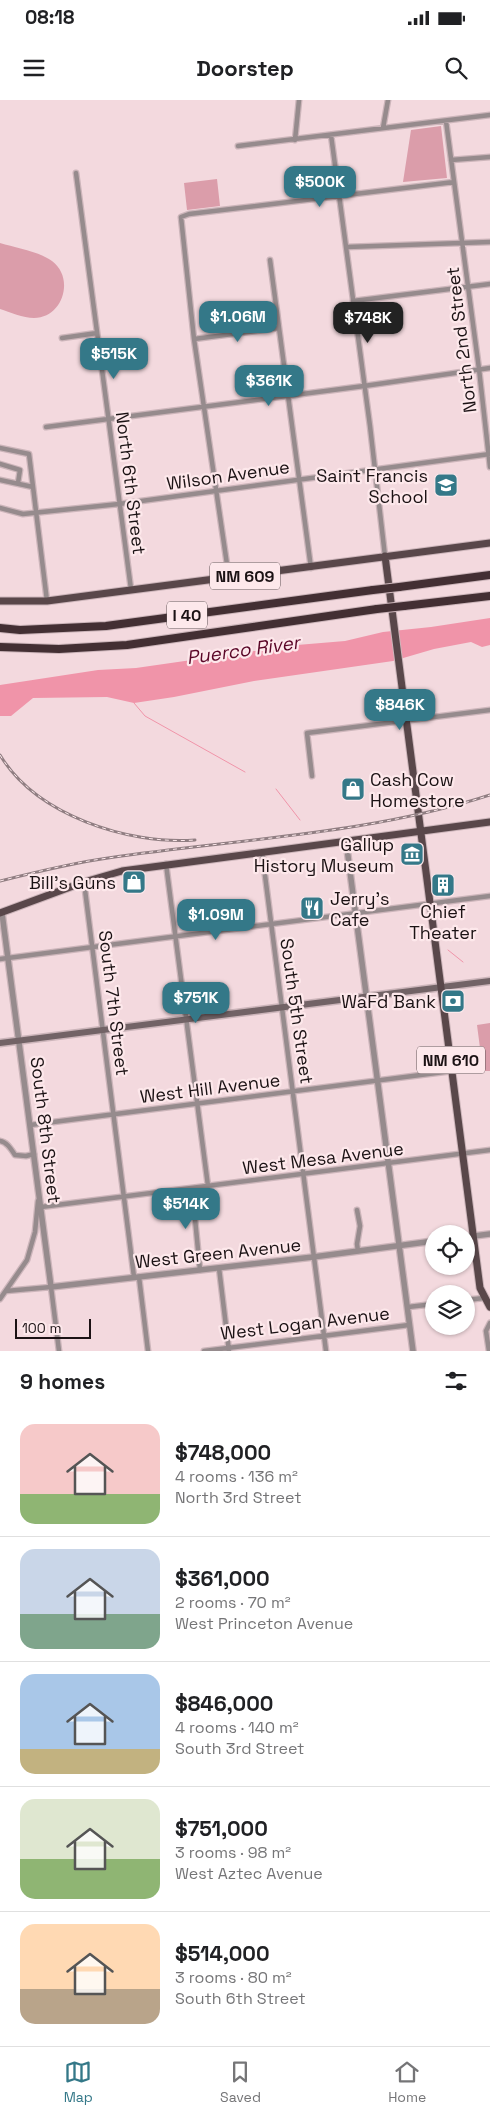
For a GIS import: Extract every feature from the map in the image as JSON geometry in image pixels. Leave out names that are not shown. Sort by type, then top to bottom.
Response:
[{"type":"highway","name":"I 40","points":[[0,628],[20,630],[106,626],[490,575]]},
{"type":"highway","name":"I 40","points":[[0,647],[59,649],[127,644],[377,609],[490,596]]},
{"type":"main road","name":"NM 609","points":[[0,601],[47,601],[311,568],[385,556],[490,543]]},
{"type":"main road","name":"NM 610","points":[[385,556],[463,1154],[469,1225]]},
{"type":"main road","points":[[1,913],[84,882],[122,871],[490,822]]},
{"type":"main road","points":[[0,1043],[490,981]]},
{"type":"main road","name":"NM 610","points":[[475,1262],[480,1288],[489,1306]]},
{"type":"street","points":[[295,140],[299,100]]},
{"type":"street","points":[[383,128],[388,100]]},
{"type":"street","points":[[238,146],[490,115]]},
{"type":"street","name":"North 2nd Street","points":[[446,121],[490,467]]},
{"type":"street","points":[[331,136],[385,556]]},
{"type":"street","points":[[450,160],[490,157]]},
{"type":"street","name":"North 6th Street","points":[[76,173],[131,589]]},
{"type":"street","points":[[229,578],[194,339],[181,217],[188,214],[454,182]]},
{"type":"street","points":[[346,247],[490,242]]},
{"type":"street","points":[[270,260],[311,568]]},
{"type":"street","points":[[353,301],[490,284]]},
{"type":"street","points":[[194,339],[279,328]]},
{"type":"street","points":[[62,338],[97,333]]},
{"type":"street","points":[[46,427],[490,368]]},
{"type":"street","points":[[0,448],[29,454],[47,601]]},
{"type":"street","name":"Wilson Avenue","points":[[0,508],[23,514],[119,504],[489,454]]},
{"type":"street","points":[[0,464],[20,470],[18,483]]},
{"type":"street","points":[[0,480],[33,487]]},
{"type":"street","points":[[312,776],[307,733],[490,710]]},
{"type":"street","points":[[346,841],[408,1307],[412,1351]]},
{"type":"street","name":"South 5th Street","points":[[262,852],[313,1257]]},
{"type":"street","points":[[166,864],[208,1186]]},
{"type":"street","name":"South 7th Street","points":[[84,882],[125,1197],[148,1351]]},
{"type":"street","points":[[0,959],[490,896]]},
{"type":"street","name":"South 8th Street","points":[[1,913],[59,1351]]},
{"type":"street","name":"West Hill Avenue","points":[[30,1125],[452,1071]]},
{"type":"street","points":[[0,1141],[7,1145],[15,1155],[26,1156],[34,1154]]},
{"type":"street","name":"West Mesa Avenue","points":[[41,1207],[490,1150]]},
{"type":"street","points":[[192,1188],[200,1270]]},
{"type":"street","points":[[0,1299],[27,1260],[35,1232],[39,1192]]},
{"type":"street","points":[[357,1210],[360,1226],[357,1244],[358,1251]]},
{"type":"street","points":[[475,1236],[490,1234]]},
{"type":"street","name":"West Green Avenue","points":[[6,1291],[219,1268],[425,1242]]},
{"type":"street","points":[[313,1257],[326,1351]]},
{"type":"street","points":[[219,1268],[229,1350]]},
{"type":"street","points":[[475,1299],[484,1298]]},
{"type":"street","name":"West Logan Avenue","points":[[408,1307],[425,1305]]},
{"type":"street","points":[[489,1351],[486,1331],[490,1323]]},
{"type":"street","name":"West Logan Avenue","points":[[204,1351],[229,1350],[409,1326]]},
{"type":"shaded area","points":[[441,126],[447,178],[403,182],[411,130]]},
{"type":"shaded area","points":[[217,179],[220,206],[187,210],[184,183]]},
{"type":"shaded area","points":[[0,243],[40,255],[52,261],[59,268],[63,277],[64,287],[59,304],[52,311],[44,316],[30,318],[0,309]]},
{"type":"shaded area","points":[[490,618],[490,645],[482,647],[471,642],[434,649],[393,661],[254,681],[134,703],[107,697],[33,698],[11,716],[0,716],[0,685],[98,670],[136,668],[297,645],[345,641],[383,632]]},
{"type":"shaded area","points":[[490,1023],[490,1071],[483,1071],[477,1025]]},
{"type":"waterway","points":[[134,703],[145,716],[245,772]]},
{"type":"waterway","points":[[276,789],[300,820]]},
{"type":"waterway","points":[[448,950],[463,962]]},
{"type":"railway","points":[[0,755],[16,776],[36,794],[60,810],[86,822],[113,831],[141,837],[195,840]]},
{"type":"railway","points":[[0,881],[94,860],[349,828],[396,819],[490,795]]},
{"type":"place","name":"Saint Francis School","points":[[446,485]]},
{"type":"place","name":"Cash Cow Homestore","points":[[353,789]]},
{"type":"place","name":"Gallup History Museum","points":[[412,854]]},
{"type":"place","name":"Bill's Guns","points":[[134,882]]},
{"type":"place","name":"Chief Theater","points":[[443,885]]},
{"type":"place","name":"Jerry's Cafe","points":[[312,908]]},
{"type":"place","name":"WaFd Bank","points":[[453,1001]]},
{"type":"water label","name":"Puerco River","points":[[243,650]]}]
